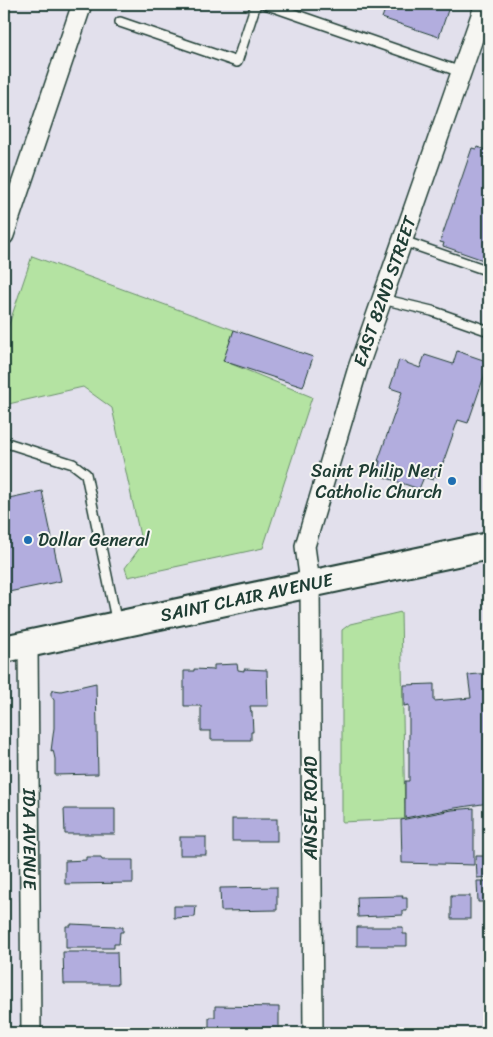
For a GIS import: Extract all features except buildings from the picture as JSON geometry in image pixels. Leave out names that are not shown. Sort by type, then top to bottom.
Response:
[{"type":"main road","name":"SAINT CLAIR AVENUE","points":[[16,647],[489,546]]},
{"type":"street","points":[[4,235],[11,188],[82,4]]},
{"type":"street","name":"EAST 82ND STREET","points":[[310,583],[305,546],[358,368],[485,4]]},
{"type":"street","name":"ANSEL ROAD","points":[[310,583],[313,1033]]},
{"type":"street","name":"IDA AVENUE","points":[[16,647],[31,1033]]},
{"type":"lane","points":[[120,22],[237,62],[256,4]]},
{"type":"lane","points":[[265,4],[461,72]]},
{"type":"lane","points":[[403,241],[489,271]]},
{"type":"lane","points":[[382,299],[432,311],[489,331]]},
{"type":"lane","points":[[4,442],[73,464],[86,474],[117,625]]},
{"type":"green space","points":[[32,256],[234,330],[224,361],[312,397],[263,548],[128,577],[125,568],[142,545],[112,408],[83,387],[4,405],[4,339]]},
{"type":"green space","points":[[401,612],[405,819],[342,822],[342,630],[350,624]]},
{"type":"place","name":"Saint Philip Neri Catholic Church","points":[[452,481]]},
{"type":"place","name":"Dollar General","points":[[28,540]]}]
